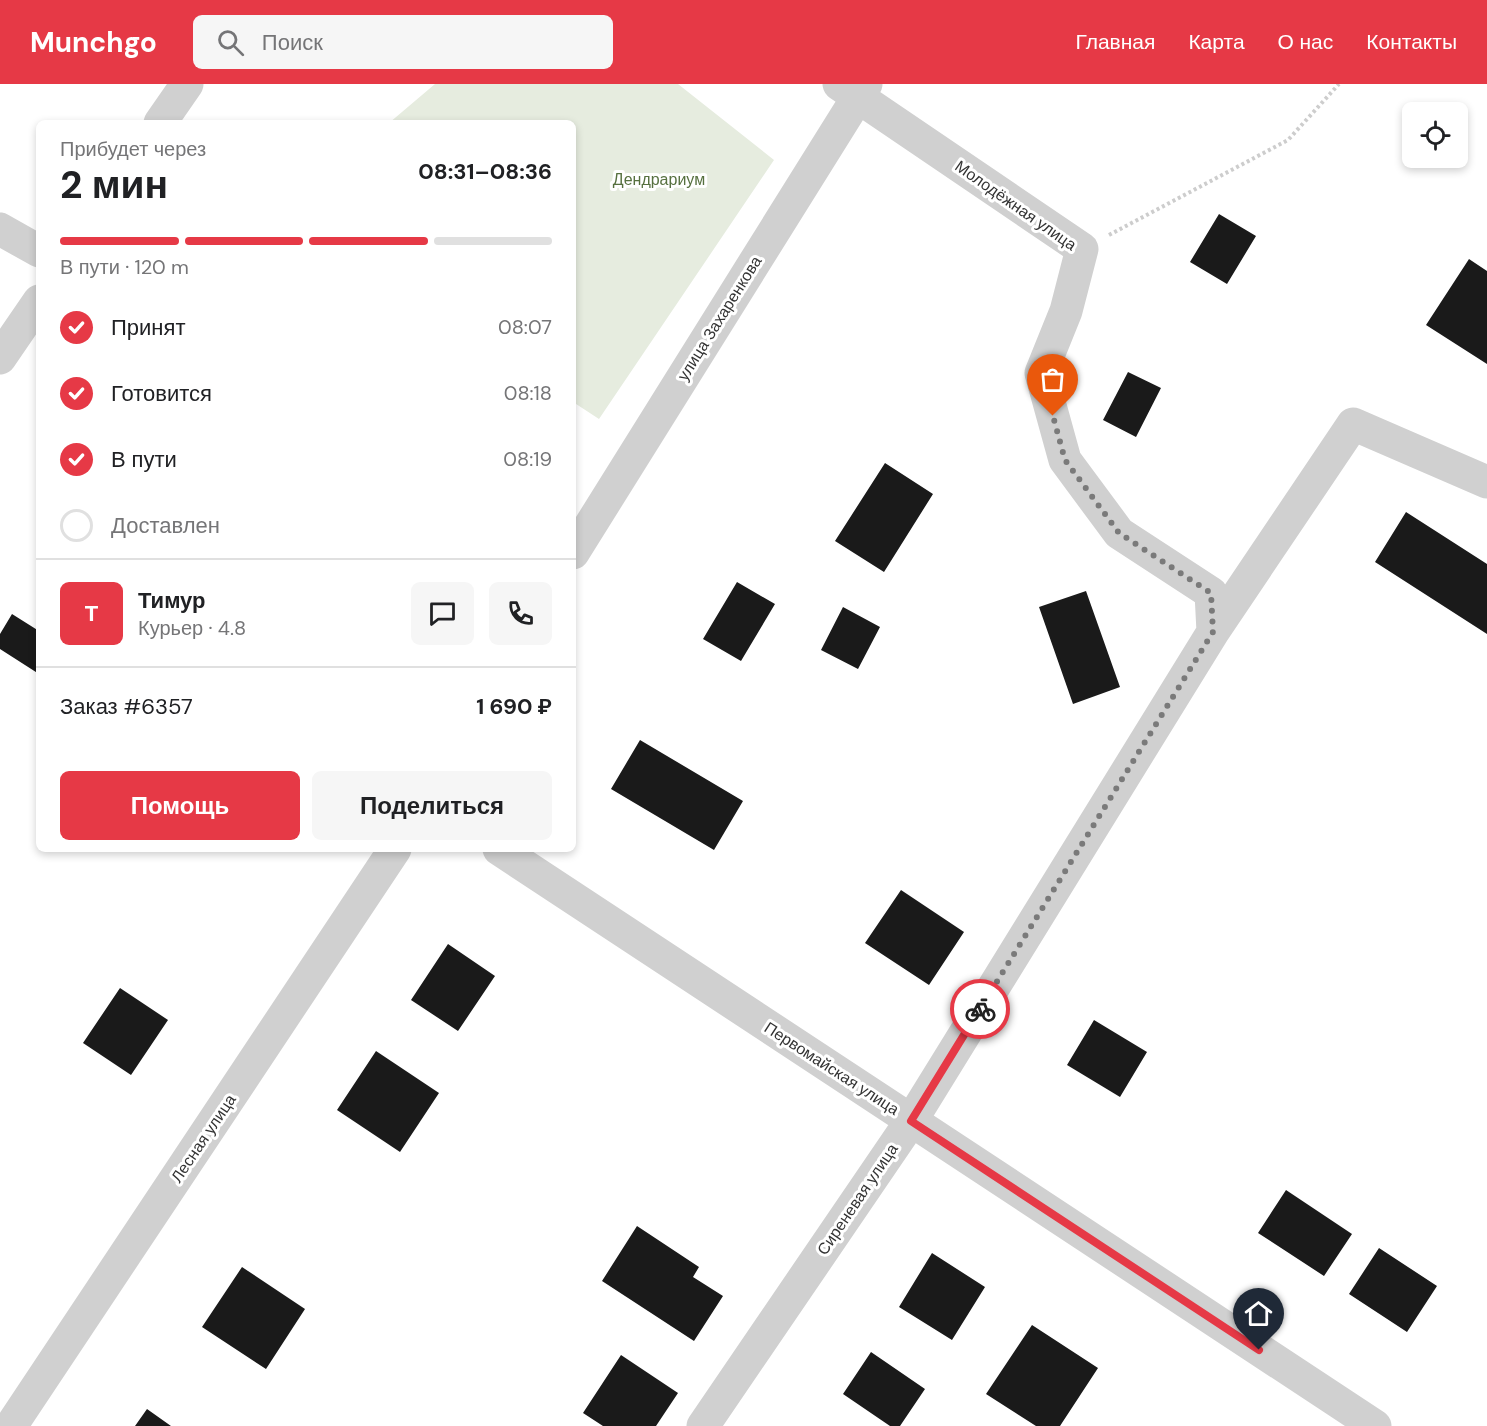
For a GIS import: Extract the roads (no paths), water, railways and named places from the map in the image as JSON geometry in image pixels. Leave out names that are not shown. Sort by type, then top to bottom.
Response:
[{"type":"street","points":[[162,120],[187,84]]},
{"type":"street","name":"Молодёжная улица","points":[[854,88],[1082,249],[1066,311],[1041,373],[1065,460],[1119,533],[1211,593],[1213,632]]},
{"type":"street","name":"улица Захаренкова","points":[[576,548],[854,88]]},
{"type":"street","points":[[0,229],[36,249]]},
{"type":"street","points":[[0,358],[36,305]]},
{"type":"street","name":"Сиреневая улица","points":[[703,1426],[911,1121],[1213,632],[1353,424],[1487,482]]},
{"type":"street","name":"Лесная улица","points":[[11,1426],[393,852]]},
{"type":"street","name":"Первомайская улица","points":[[504,852],[1375,1426]]},
{"type":"park label","name":"Дендрариум","points":[[659,179]]}]
